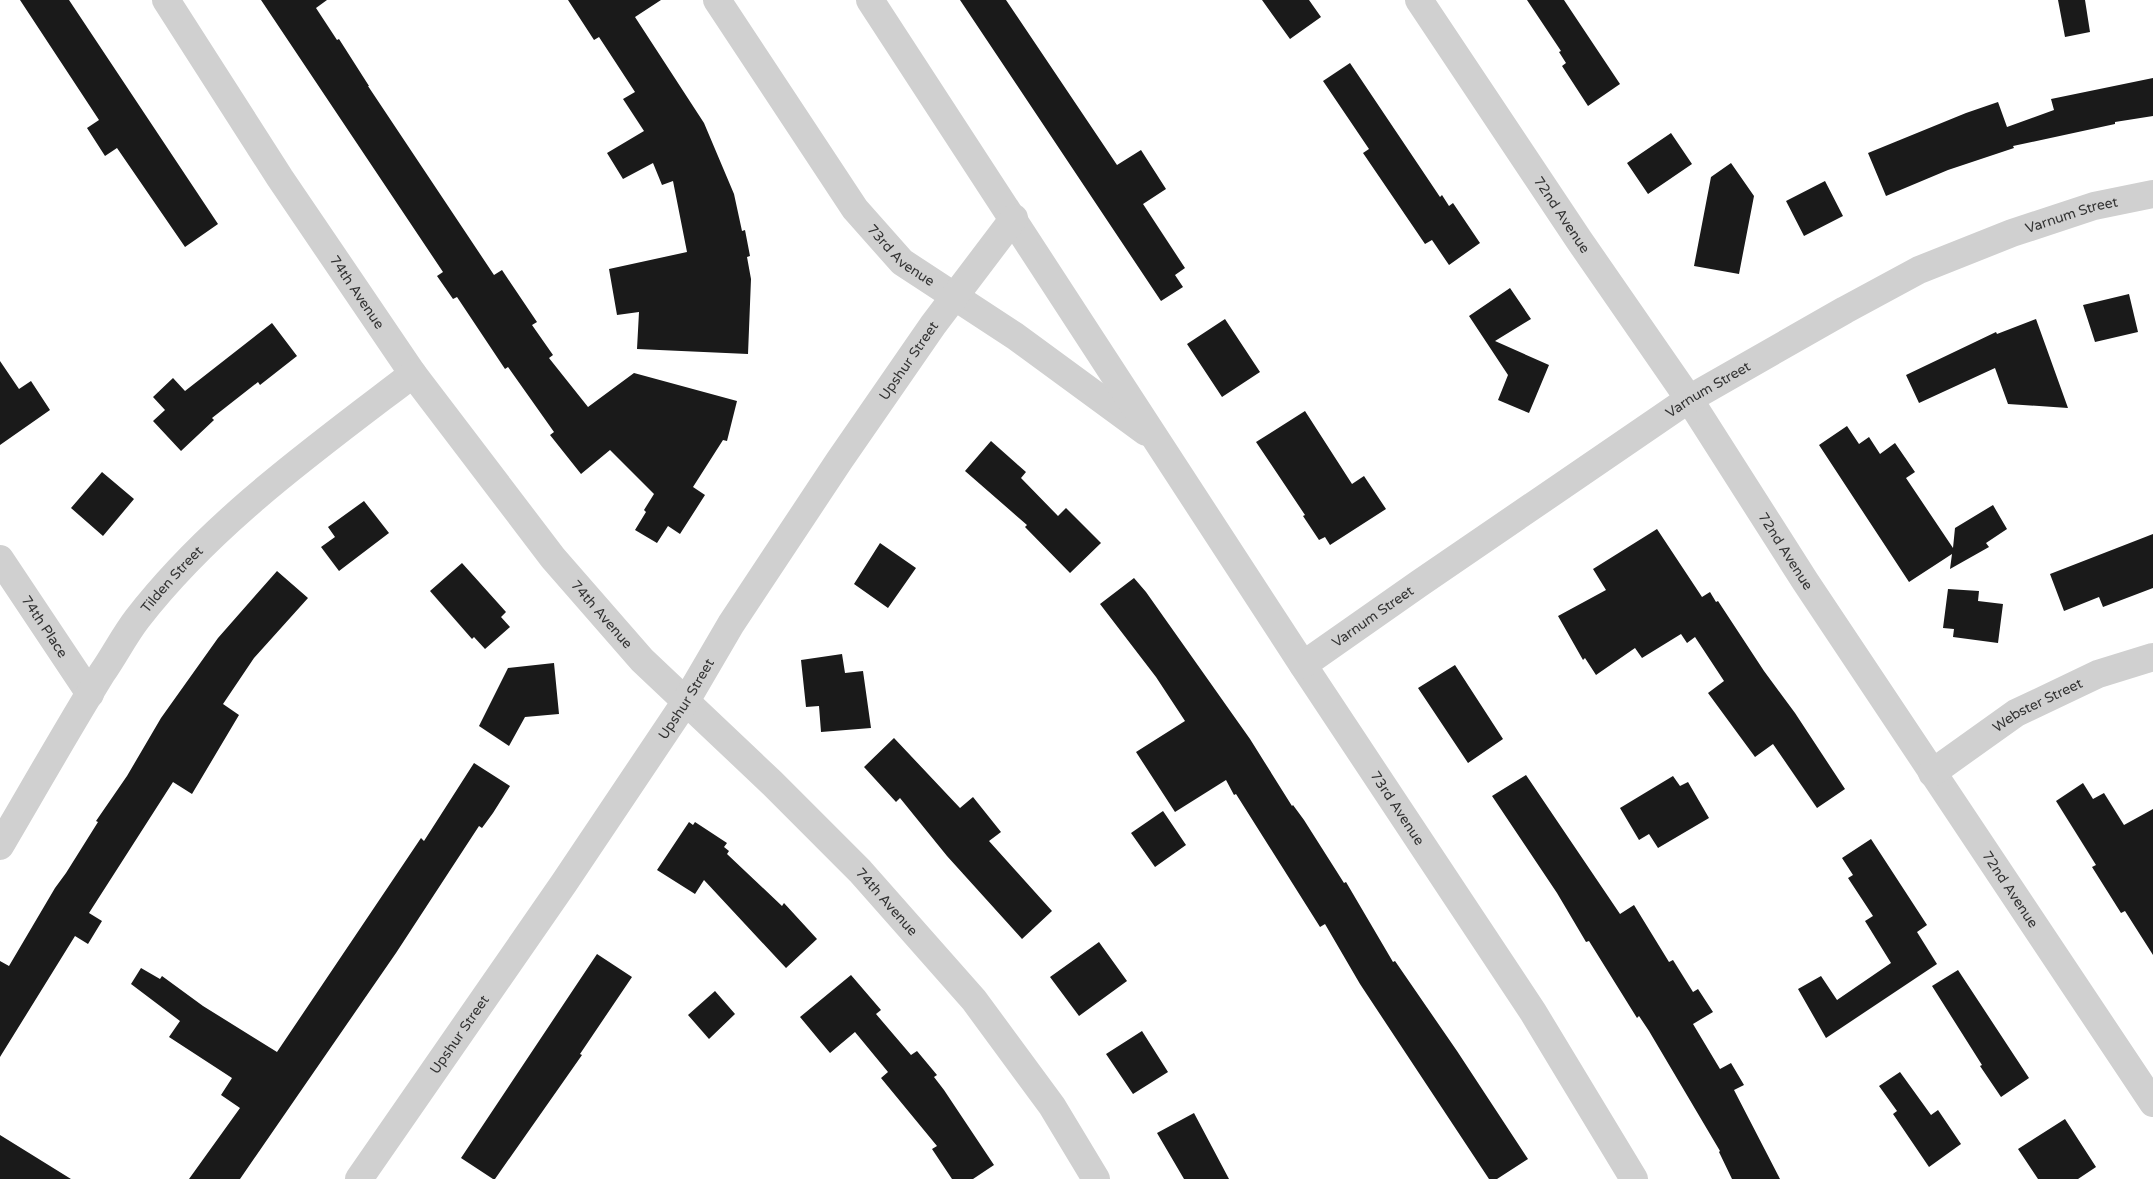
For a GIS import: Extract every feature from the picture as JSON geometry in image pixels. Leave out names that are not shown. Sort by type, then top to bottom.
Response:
[{"type":"street","name":"74th Avenue","points":[[166,0],[280,178],[413,374],[553,558],[642,660],[772,782],[860,871],[974,1000],[1052,1106],[1096,1179]]},
{"type":"street","name":"73rd Avenue","points":[[717,0],[855,209],[902,262],[954,298],[1015,336],[1083,388],[1157,439]]},
{"type":"street","name":"73rd Avenue","points":[[870,0],[1014,218],[1303,665],[1533,1012],[1634,1179]]},
{"type":"street","name":"72nd Avenue","points":[[1419,0],[1579,240],[1689,399],[1805,581],[2153,1103]]},
{"type":"street","name":"Varnum Street","points":[[1303,665],[1689,399],[1778,347],[1919,270],[2012,233],[2094,206],[2153,194]]},
{"type":"street","name":"Upshur Street","points":[[359,1179],[559,890],[686,701],[752,591],[839,461],[933,325],[1014,218]]},
{"type":"street","name":"Tilden Street","points":[[0,846],[90,694],[136,621],[177,571],[243,508],[342,427],[413,374]]},
{"type":"street","name":"74th Place","points":[[0,559],[90,694]]},
{"type":"street","name":"Webster Street","points":[[1932,773],[2016,713],[2098,674],[2153,657]]},
{"type":"building","points":[[20,0],[69,0],[218,224],[185,247],[117,148],[105,156],[87,128],[99,120]]},
{"type":"building","points":[[261,0],[327,0],[316,8],[337,40],[339,39],[368,86],[494,275],[502,270],[537,322],[532,325],[553,355],[549,358],[588,407],[634,373],[737,401],[727,441],[723,440],[693,487],[705,495],[680,534],[668,526],[657,543],[635,530],[654,494],[610,450],[581,474],[550,435],[554,432],[508,367],[505,369],[457,297],[453,299],[437,276],[443,272]]},
{"type":"building","points":[[568,0],[661,0],[635,17],[704,123],[734,194],[742,231],[745,230],[750,256],[747,257],[751,279],[748,354],[637,349],[639,312],[617,315],[609,269],[687,252],[673,181],[662,185],[653,163],[623,179],[607,153],[644,131],[623,99],[635,92],[599,37],[594,40]]},
{"type":"building","points":[[960,0],[1006,0],[1117,165],[1141,150],[1166,189],[1143,204],[1185,268],[1175,275],[1183,287],[1161,301]]},
{"type":"building","points":[[1262,0],[1309,0],[1321,17],[1290,39]]},
{"type":"building","points":[[1527,0],[1564,0],[1620,84],[1588,106],[1562,66],[1566,63],[1559,52],[1561,51]]},
{"type":"building","points":[[2058,0],[2085,0],[2090,32],[2065,37]]},
{"type":"building","points":[[1350,63],[1440,197],[1442,195],[1449,206],[1453,203],[1480,243],[1449,265],[1432,240],[1425,244],[1363,153],[1369,149],[1323,81]]},
{"type":"building","points":[[2153,78],[2153,116],[2115,122],[2115,124],[2013,146],[2014,148],[1948,170],[1886,196],[1868,153],[1998,102],[2007,127],[2054,110],[2051,99]]},
{"type":"building","points":[[1671,133],[1692,164],[1648,194],[1627,163]]},
{"type":"building","points":[[1731,163],[1754,196],[1739,274],[1694,266],[1711,177]]},
{"type":"building","points":[[1825,181],[1843,216],[1804,236],[1786,201]]},
{"type":"building","points":[[1510,288],[1531,319],[1495,341],[1549,365],[1529,413],[1498,400],[1508,375],[1469,316]]},
{"type":"building","points":[[2129,294],[2138,332],[2095,342],[2083,305]]},
{"type":"building","points":[[1225,319],[1260,372],[1222,397],[1187,344]]},
{"type":"building","points":[[2036,319],[2068,408],[2008,404],[1995,368],[1919,403],[1906,375],[1996,332],[1997,334]]},
{"type":"building","points":[[272,323],[297,356],[260,385],[258,382],[212,418],[214,420],[181,451],[153,421],[165,410],[153,397],[173,378],[185,391]]},
{"type":"building","points":[[0,361],[19,389],[31,381],[50,410],[0,445]]},
{"type":"building","points":[[1305,411],[1352,484],[1364,476],[1386,509],[1330,545],[1325,537],[1319,540],[1303,516],[1305,515],[1256,442]]},
{"type":"building","points":[[1847,426],[1859,444],[1869,437],[1880,454],[1895,443],[1915,472],[1906,478],[1953,548],[1955,528],[1993,505],[2007,529],[1986,543],[1989,547],[1950,569],[1952,554],[1909,582],[1819,445]]},
{"type":"building","points":[[991,441],[1026,472],[1021,478],[1058,516],[1066,508],[1101,543],[1070,573],[1025,527],[1027,525],[965,471]]},
{"type":"building","points":[[102,472],[134,499],[103,536],[71,508]]},
{"type":"building","points":[[364,501],[389,533],[339,571],[321,547],[335,537],[328,527]]},
{"type":"building","points":[[1657,529],[1702,597],[1710,592],[1716,602],[1718,601],[1845,789],[1817,808],[1773,744],[1755,757],[1708,693],[1724,681],[1695,637],[1687,643],[1681,634],[1642,658],[1635,648],[1596,675],[1585,658],[1583,660],[1558,616],[1606,590],[1593,569]]},
{"type":"building","points":[[2153,534],[2153,588],[2103,607],[2099,597],[2064,611],[2050,574]]},
{"type":"building","points":[[880,543],[916,568],[888,608],[854,584]]},
{"type":"building","points":[[462,563],[506,612],[501,617],[510,627],[485,649],[474,637],[472,639],[430,591]]},
{"type":"building","points":[[277,571],[308,598],[254,658],[223,704],[239,715],[192,794],[173,782],[89,913],[102,921],[88,944],[75,936],[0,1057],[0,961],[9,966],[55,888],[98,822],[96,821],[127,776],[161,718],[218,638]]},
{"type":"building","points":[[1134,578],[1146,592],[1250,739],[1292,806],[1304,820],[1344,883],[1346,882],[1393,962],[1395,961],[1457,1051],[1528,1159],[1497,1179],[1489,1179],[1360,984],[1325,924],[1320,927],[1226,780],[1175,812],[1136,752],[1185,721],[1156,677],[1100,604]]},
{"type":"building","points":[[1948,589],[1979,591],[1978,601],[2003,604],[1998,643],[1953,637],[1954,629],[1943,628]]},
{"type":"building","points":[[842,654],[845,673],[863,671],[871,728],[821,732],[819,706],[806,707],[801,660]]},
{"type":"building","points":[[554,663],[559,714],[525,717],[509,746],[479,726],[508,668]]},
{"type":"building","points":[[1455,665],[1503,739],[1468,763],[1418,688]]},
{"type":"building","points":[[894,738],[960,808],[973,797],[1001,832],[989,841],[1052,911],[1022,939],[947,856],[900,798],[896,802],[864,767]]},
{"type":"building","points":[[474,763],[510,786],[493,813],[482,828],[479,826],[396,953],[240,1179],[189,1179],[240,1108],[221,1095],[232,1078],[169,1037],[180,1021],[131,984],[141,968],[160,979],[162,976],[203,1006],[277,1052],[421,838],[424,841]]},
{"type":"building","points":[[1526,775],[1620,914],[1634,905],[1669,962],[1673,960],[1693,992],[1698,989],[1713,1012],[1693,1024],[1720,1069],[1731,1063],[1744,1085],[1734,1090],[1780,1179],[1732,1179],[1720,1151],[1649,1031],[1639,1016],[1637,1018],[1589,941],[1586,942],[1557,893],[1492,796]]},
{"type":"building","points":[[1673,776],[1680,786],[1688,782],[1709,818],[1658,848],[1649,834],[1639,840],[1620,808]]},
{"type":"building","points":[[2083,783],[2093,799],[2104,793],[2124,825],[2153,809],[2153,955],[2125,911],[2121,913],[2092,867],[2096,865],[2056,801]]},
{"type":"building","points":[[1163,811],[1186,845],[1155,867],[1131,833]]},
{"type":"building","points":[[689,822],[693,825],[695,822],[727,843],[724,847],[729,851],[727,854],[782,906],[784,903],[817,939],[786,968],[704,880],[695,894],[657,870]]},
{"type":"building","points":[[1871,839],[1927,925],[1917,932],[1937,964],[1826,1038],[1798,989],[1821,976],[1837,1000],[1891,963],[1865,921],[1873,916],[1848,878],[1853,875],[1842,858]]},
{"type":"building","points":[[1099,942],[1127,981],[1079,1016],[1050,977]]},
{"type":"building","points":[[597,954],[632,977],[580,1054],[582,1055],[495,1179],[493,1179],[461,1158]]},
{"type":"building","points":[[1958,970],[2029,1078],[2001,1097],[1932,986]]},
{"type":"building","points":[[851,975],[881,1010],[876,1014],[911,1055],[917,1051],[937,1075],[934,1077],[994,1165],[973,1179],[952,1179],[932,1149],[937,1146],[881,1078],[888,1072],[855,1032],[830,1053],[800,1017]]},
{"type":"building","points":[[715,991],[735,1014],[709,1039],[688,1015]]},
{"type":"building","points":[[1142,1031],[1168,1072],[1133,1094],[1106,1054]]},
{"type":"building","points":[[1900,1072],[1931,1115],[1938,1110],[1961,1144],[1929,1167],[1893,1114],[1897,1111],[1879,1086]]},
{"type":"building","points":[[1194,1113],[1229,1179],[1184,1179],[1157,1133]]},
{"type":"building","points":[[2065,1119],[2096,1167],[2078,1179],[2038,1179],[2018,1149]]},
{"type":"building","points":[[0,1135],[71,1179],[0,1179]]}]
